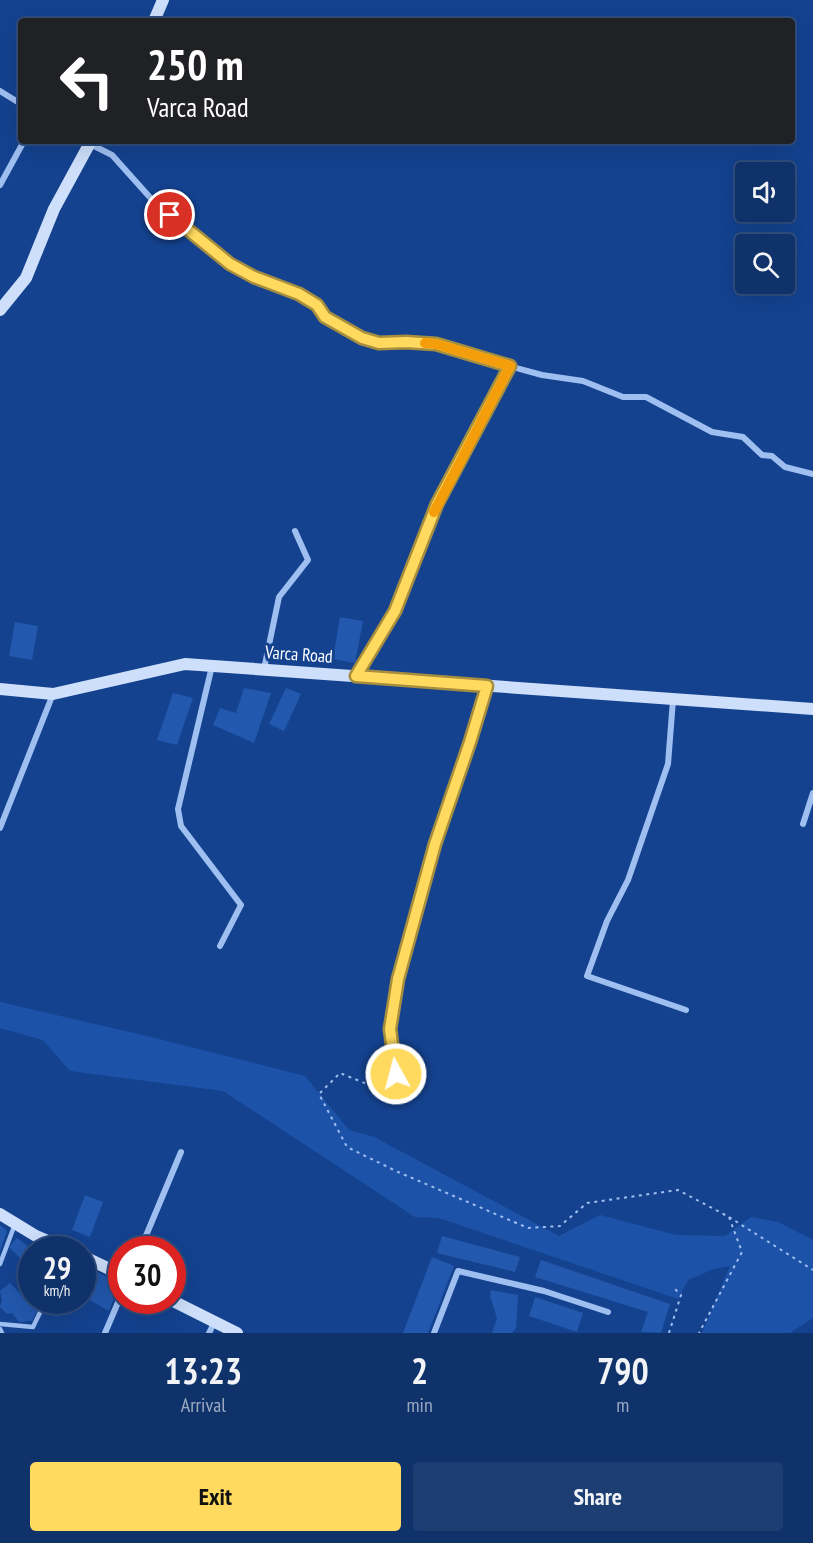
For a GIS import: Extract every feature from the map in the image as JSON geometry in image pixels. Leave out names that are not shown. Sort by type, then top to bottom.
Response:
[{"type":"main road","points":[[154,18],[163,0]]},
{"type":"main road","points":[[0,310],[26,278],[54,209],[87,144]]},
{"type":"main road","name":"Varca Road","points":[[0,689],[53,694],[185,664],[813,709]]},
{"type":"main road","points":[[0,1214],[36,1236]]},
{"type":"main road","points":[[186,1310],[212,1328],[237,1333]]},
{"type":"street","points":[[0,91],[18,102]]},
{"type":"street","points":[[0,184],[22,144]]},
{"type":"street","points":[[92,144],[112,155],[155,203],[230,264],[254,277],[299,294],[317,305],[325,317],[348,332],[379,343],[436,344],[542,375],[583,381],[623,397],[646,397],[712,432],[743,437],[762,455],[772,456],[785,468],[813,474]]},
{"type":"street","points":[[264,669],[279,597],[308,560],[294,531]]},
{"type":"street","points":[[212,666],[178,809],[181,826],[241,905],[220,946]]},
{"type":"street","points":[[396,1074],[390,1029],[398,979],[435,844],[487,686]]},
{"type":"street","points":[[0,828],[53,694]]},
{"type":"street","points":[[673,700],[668,764],[628,880],[607,921],[587,976],[687,1010]]},
{"type":"street","points":[[803,824],[813,793]]},
{"type":"street","points":[[146,1236],[181,1152]]},
{"type":"street","points":[[434,1333],[458,1271],[543,1291],[608,1312]]},
{"type":"street","points":[[105,1333],[113,1314]]},
{"type":"lane","points":[[356,676],[395,611],[437,504],[510,366]]},
{"type":"lane","points":[[0,1264],[15,1224]]},
{"type":"lane","points":[[0,1324],[33,1327],[39,1314]]},
{"type":"path","points":[[396,1074],[389,1093],[340,1073],[319,1095],[347,1147],[398,1172],[528,1228],[560,1226],[588,1203],[678,1190],[729,1217],[813,1270]]},
{"type":"path","points":[[699,1333],[742,1252],[729,1217]]},
{"type":"path","points":[[669,1333],[681,1295],[673,1287]]},
{"type":"shaded area","points":[[0,1002],[305,1076],[349,1130],[374,1137],[559,1236],[600,1215],[676,1235],[725,1236],[751,1217],[778,1222],[813,1240],[813,1318],[790,1333],[702,1333],[730,1266],[714,1269],[688,1280],[678,1299],[439,1218],[415,1217],[223,1091],[70,1071],[43,1040],[0,1028]]},
{"type":"building","points":[[340,617],[363,621],[355,663],[333,659]]},
{"type":"building","points":[[15,622],[38,626],[32,660],[9,656]]},
{"type":"building","points":[[244,688],[271,693],[254,743],[213,725],[220,708],[236,713]]},
{"type":"building","points":[[286,688],[301,694],[284,731],[269,724]]},
{"type":"building","points":[[173,693],[193,698],[177,745],[157,740]]},
{"type":"building","points":[[85,1195],[103,1202],[90,1236],[72,1230]]},
{"type":"building","points":[[0,1225],[7,1231],[0,1251]]},
{"type":"building","points":[[442,1236],[520,1257],[515,1272],[437,1253]]},
{"type":"building","points":[[18,1239],[18,1256],[9,1247]]},
{"type":"building","points":[[432,1257],[454,1266],[428,1333],[403,1333]]},
{"type":"building","points":[[541,1260],[670,1304],[661,1333],[641,1332],[648,1312],[535,1277]]},
{"type":"building","points":[[97,1272],[108,1277],[108,1310],[96,1304]]},
{"type":"building","points":[[10,1283],[18,1292],[18,1314],[36,1314],[32,1321],[19,1322],[12,1313],[7,1314],[0,1307],[2,1300],[0,1291]]},
{"type":"building","points":[[491,1290],[518,1295],[516,1328],[512,1333],[492,1333],[497,1318],[490,1296]]},
{"type":"building","points":[[535,1297],[583,1313],[577,1332],[529,1316]]},
{"type":"slow traffic","points":[[425,343],[436,344],[510,366],[434,512]]},
{"type":"route","points":[[170,215],[230,264],[254,277],[299,294],[317,305],[325,317],[348,332],[379,343],[436,344],[510,366],[437,504],[395,611],[356,676],[487,686],[435,844],[398,979],[390,1029],[396,1074]]}]
